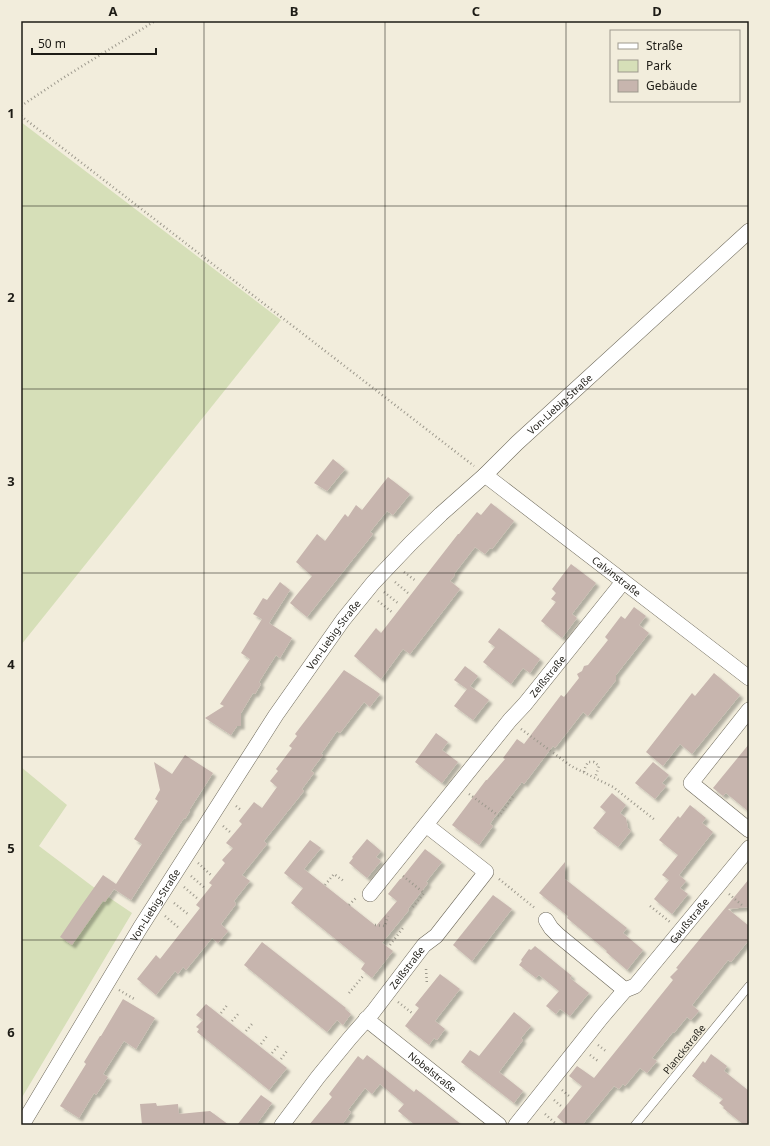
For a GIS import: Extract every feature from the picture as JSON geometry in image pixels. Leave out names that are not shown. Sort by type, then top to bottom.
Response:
[{"type":"street","name":"Von-Liebig-Straße","points":[[22,1125],[140,928],[276,716],[343,620],[377,579],[441,514],[485,474],[516,443],[749,231]]},
{"type":"street","name":"Calvinstraße","points":[[485,474],[749,678]]},
{"type":"street","name":"Zeißstraße","points":[[370,894],[623,582]]},
{"type":"street","points":[[749,710],[691,783],[749,830]]},
{"type":"street","points":[[426,825],[486,872]]},
{"type":"street","name":"Gaußstraße","points":[[516,1125],[601,1018],[625,990],[635,986],[749,848]]},
{"type":"street","name":"Zeißstraße","points":[[282,1125],[318,1077],[424,945],[436,936],[486,872]]},
{"type":"street","points":[[546,920],[554,932],[625,990]]},
{"type":"street","name":"Nobelstraße","points":[[366,1019],[499,1125]]},
{"type":"lane","name":"Planckstraße","points":[[635,1125],[749,986]]},
{"type":"path","points":[[21,106],[155,21]]},
{"type":"path","points":[[21,116],[485,474]]},
{"type":"path","points":[[510,720],[571,766],[613,787],[655,820]]},
{"type":"path","points":[[584,772],[588,762],[594,762],[599,766],[595,778]]},
{"type":"path","points":[[457,786],[499,816],[514,796]]},
{"type":"path","points":[[392,867],[424,893],[412,908]]},
{"type":"path","points":[[486,872],[490,872],[546,916],[546,920]]},
{"type":"path","points":[[324,886],[334,874],[345,882]]},
{"type":"path","points":[[650,906],[681,931]]},
{"type":"path","points":[[375,926],[385,926],[388,916]]},
{"type":"path","points":[[390,945],[404,928]]},
{"type":"path","points":[[349,993],[364,975]]},
{"type":"path","points":[[221,1013],[228,1004]]},
{"type":"path","points":[[232,1021],[239,1013]]},
{"type":"path","points":[[246,1031],[252,1024]]},
{"type":"path","points":[[261,1044],[267,1036]]},
{"type":"path","points":[[272,1053],[279,1045]]},
{"type":"path","points":[[281,1059],[287,1052]]},
{"type":"green space","points":[[21,122],[281,320],[21,645]]},
{"type":"green space","points":[[21,767],[67,805],[39,846],[92,886],[132,913],[21,1099]]},
{"type":"building","points":[[333,459],[345,469],[327,491],[314,483]]},
{"type":"building","points":[[388,477],[410,494],[393,515],[387,511],[370,532],[373,534],[307,617],[290,603],[312,576],[296,562],[317,534],[325,541],[345,514],[348,517],[356,505],[362,510]]},
{"type":"building","points":[[491,503],[514,521],[492,549],[490,548],[485,554],[475,547],[450,581],[460,589],[410,654],[403,649],[381,679],[354,656],[376,628],[381,633],[458,534],[477,512],[481,515]]},
{"type":"building","points":[[571,564],[596,583],[572,614],[577,618],[562,638],[541,621],[556,602],[551,599],[556,593],[552,589]]},
{"type":"building","points":[[280,582],[290,590],[269,623],[292,638],[280,658],[276,655],[259,682],[261,684],[255,694],[253,693],[241,713],[241,726],[237,726],[231,735],[205,718],[224,706],[220,704],[250,659],[241,653],[262,619],[253,614],[263,598],[267,600]]},
{"type":"building","points":[[634,607],[646,616],[639,625],[649,633],[616,675],[616,680],[588,716],[583,712],[555,748],[553,746],[524,784],[522,782],[494,818],[490,824],[493,826],[479,845],[452,825],[486,780],[505,759],[503,758],[517,739],[524,744],[561,695],[564,697],[579,678],[577,674],[582,671],[584,666],[588,665],[608,640],[605,637],[621,616],[625,619]]},
{"type":"building","points":[[499,628],[540,659],[530,673],[523,668],[511,684],[483,662],[495,647],[488,642]]},
{"type":"building","points":[[465,666],[478,676],[470,686],[489,700],[473,720],[454,706],[467,689],[454,680]]},
{"type":"building","points":[[344,670],[380,694],[370,707],[364,702],[340,733],[337,731],[321,754],[323,755],[311,771],[314,773],[302,789],[304,791],[264,841],[267,844],[242,875],[250,881],[234,901],[236,904],[221,924],[228,931],[218,943],[212,938],[186,970],[183,967],[178,974],[175,971],[156,995],[137,979],[156,955],[160,959],[200,908],[196,905],[212,885],[209,883],[225,863],[222,860],[233,848],[226,843],[242,824],[239,821],[254,802],[262,808],[277,787],[270,781],[278,771],[276,769],[292,748],[289,746],[297,736],[295,734]]},
{"type":"building","points":[[714,673],[740,695],[692,754],[680,744],[663,766],[646,752],[692,693],[695,696]]},
{"type":"building","points":[[436,733],[448,742],[442,750],[458,762],[442,783],[415,762]]},
{"type":"building","points":[[749,744],[749,812],[726,793],[723,796],[713,788]]},
{"type":"building","points":[[185,755],[213,773],[185,819],[184,818],[131,900],[114,889],[105,902],[103,901],[72,945],[60,937],[81,906],[103,875],[116,884],[142,844],[134,839],[158,801],[155,799],[160,790],[154,762],[172,774]]},
{"type":"building","points":[[653,762],[669,775],[662,783],[666,786],[655,799],[635,783]]},
{"type":"building","points":[[612,793],[626,805],[620,813],[626,818],[628,828],[631,831],[618,847],[593,828],[606,812],[600,807]]},
{"type":"building","points":[[690,805],[706,818],[702,823],[713,832],[679,875],[686,881],[680,888],[688,894],[672,914],[654,899],[669,880],[662,875],[678,855],[659,840],[678,816],[680,818]]},
{"type":"building","points":[[367,839],[381,851],[376,857],[381,861],[367,878],[349,863]]},
{"type":"building","points":[[310,840],[321,848],[304,869],[376,926],[397,901],[388,894],[425,849],[442,862],[426,882],[428,883],[408,909],[409,910],[382,943],[393,951],[372,978],[361,969],[365,963],[291,903],[303,888],[284,873]]},
{"type":"building","points":[[565,862],[565,879],[627,928],[623,933],[643,950],[627,970],[606,952],[607,951],[567,918],[568,916],[539,893]]},
{"type":"building","points":[[749,879],[749,907],[728,909],[749,926],[749,940],[731,962],[728,960],[692,1005],[699,1011],[691,1020],[687,1017],[674,1033],[673,1032],[652,1058],[657,1061],[647,1073],[640,1068],[625,1086],[623,1084],[619,1089],[614,1086],[582,1125],[566,1125],[557,1117],[582,1086],[569,1076],[577,1066],[594,1078],[673,980],[670,977],[678,969],[676,968]]},
{"type":"building","points":[[493,895],[512,909],[472,961],[453,945]]},
{"type":"building","points":[[262,942],[346,1008],[345,1009],[351,1014],[343,1025],[337,1020],[327,1032],[244,965]]},
{"type":"building","points":[[535,946],[572,976],[570,978],[589,993],[570,1016],[560,1009],[556,1014],[546,1006],[559,991],[539,975],[536,978],[519,965],[529,949],[531,950]]},
{"type":"building","points":[[440,974],[460,989],[435,1021],[445,1029],[437,1040],[434,1038],[429,1045],[405,1026],[419,1008],[415,1005]]},
{"type":"building","points":[[123,999],[155,1018],[136,1049],[124,1041],[103,1074],[108,1077],[96,1095],[94,1093],[79,1118],[60,1106],[86,1064],[84,1062]]},
{"type":"building","points":[[206,1004],[287,1068],[269,1090],[197,1032],[199,1029],[196,1027],[203,1020],[196,1015]]},
{"type":"building","points":[[514,1012],[531,1026],[521,1038],[523,1040],[499,1072],[523,1091],[514,1103],[461,1062],[470,1050],[479,1056]]},
{"type":"building","points":[[711,1054],[727,1066],[724,1071],[749,1091],[749,1125],[744,1125],[723,1108],[724,1107],[719,1103],[723,1099],[692,1076],[703,1061],[705,1063]]},
{"type":"building","points":[[367,1055],[414,1092],[416,1089],[462,1125],[415,1125],[398,1111],[404,1104],[380,1084],[372,1094],[365,1088],[348,1110],[351,1112],[342,1125],[309,1125],[332,1097],[329,1094],[358,1056],[363,1060]]},
{"type":"building","points":[[261,1095],[272,1103],[256,1125],[237,1125]]},
{"type":"building","points":[[156,1103],[157,1106],[178,1104],[179,1114],[210,1111],[229,1125],[142,1125],[140,1104]]}]
